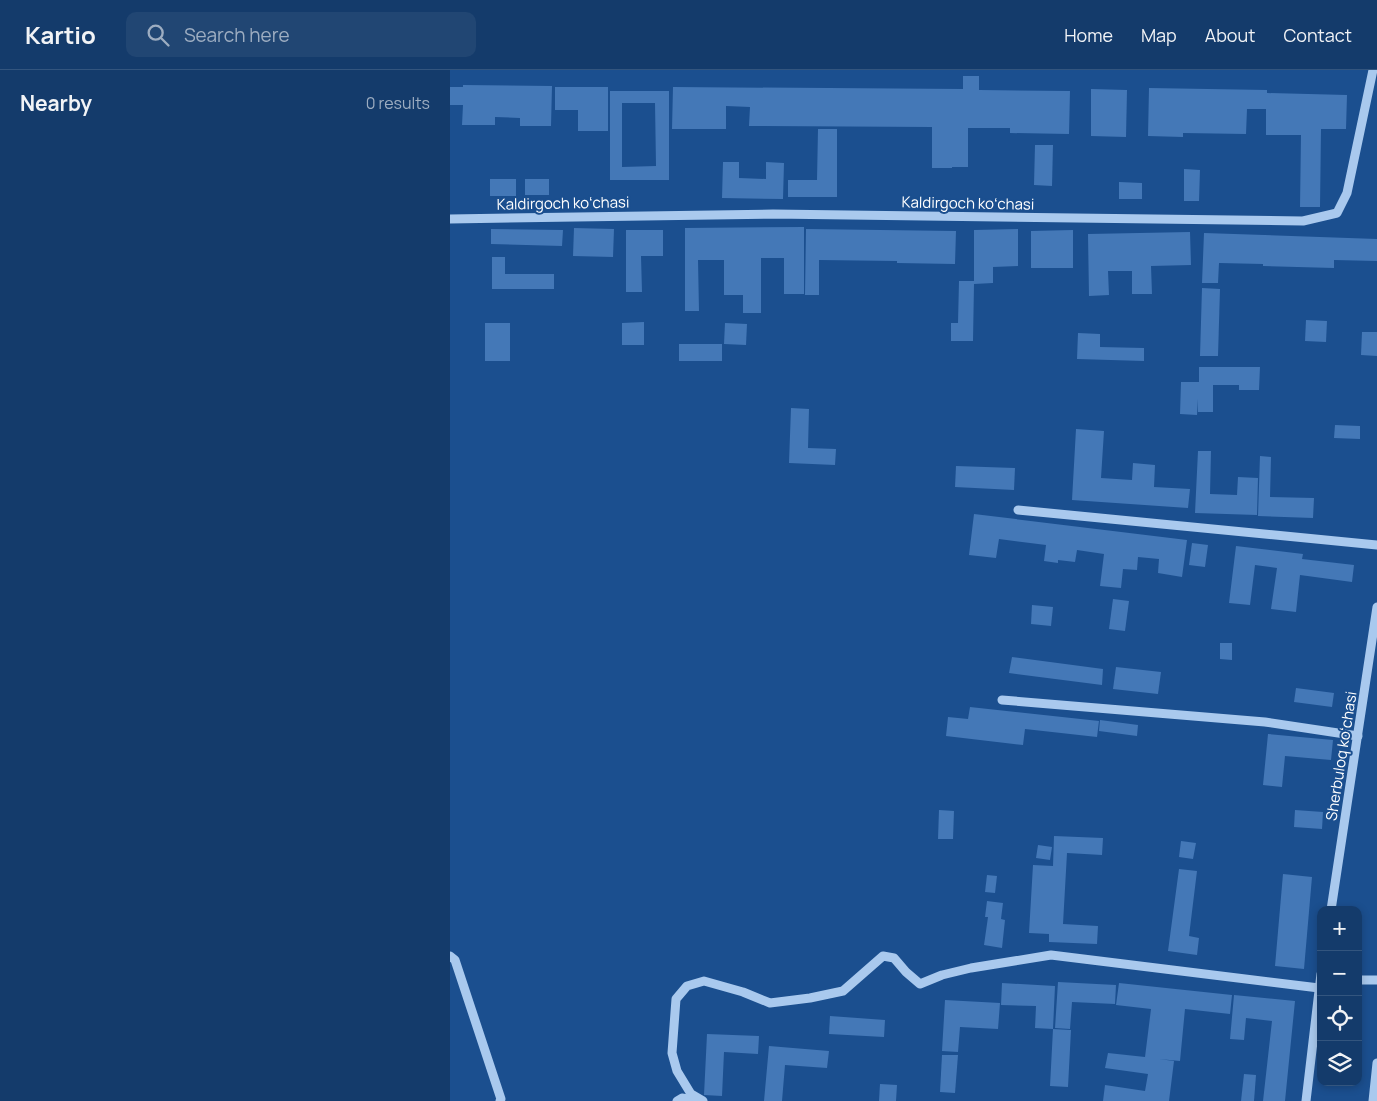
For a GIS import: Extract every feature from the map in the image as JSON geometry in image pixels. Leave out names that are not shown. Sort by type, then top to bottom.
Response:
[{"type":"street","name":"Kaldirgoch koʻchasi","points":[[450,219],[773,214],[1303,221],[1337,213],[1347,193],[1373,70]]},
{"type":"street","points":[[1018,510],[1377,545]]},
{"type":"street","name":"Sherbuloq koʻchasi","points":[[1332,906],[1377,607]]},
{"type":"street","points":[[1002,700],[1265,722],[1358,736]]},
{"type":"street","points":[[702,1101],[691,1094],[686,1086],[677,1071],[672,1053],[676,999],[687,986],[704,981],[743,992],[770,1003],[810,998],[843,991],[883,956],[894,958],[920,984],[942,975],[971,968],[1051,955],[1317,988]]},
{"type":"street","points":[[450,956],[455,960],[501,1099],[500,1101]]},
{"type":"street","points":[[1362,980],[1377,980]]},
{"type":"street","points":[[1306,1101],[1318,996]]},
{"type":"street","points":[[1373,1101],[1377,1063]]},
{"type":"street","points":[[677,1101],[682,1098],[702,1101]]},
{"type":"building","points":[[963,76],[979,76],[979,90],[1070,91],[1069,134],[1010,133],[1010,128],[968,128],[968,167],[932,168],[932,127],[749,126],[750,107],[726,106],[726,129],[672,129],[673,87],[963,89]]},
{"type":"building","points":[[463,85],[552,86],[551,126],[520,126],[520,118],[495,117],[495,125],[462,125],[463,105],[450,105],[450,87],[463,87]]},
{"type":"building","points":[[555,87],[608,87],[608,131],[578,131],[578,110],[555,110]]},
{"type":"building","points":[[1149,88],[1267,90],[1267,93],[1347,95],[1346,129],[1321,129],[1320,207],[1300,207],[1301,135],[1266,135],[1266,109],[1247,109],[1246,134],[1183,133],[1183,137],[1148,136]]},
{"type":"building","points":[[1091,89],[1127,90],[1126,137],[1091,136]]},
{"type":"building","points":[[610,91],[669,91],[669,180],[610,180]],"holes":[[[622,103],[655,103],[656,166],[622,167]]]},
{"type":"building","points":[[818,129],[837,129],[837,197],[788,197],[788,180],[817,180]]},
{"type":"building","points":[[1035,145],[1053,145],[1052,186],[1034,185]]},
{"type":"building","points":[[723,162],[739,162],[739,178],[766,179],[766,162],[784,163],[783,199],[722,198]]},
{"type":"building","points":[[1184,169],[1200,170],[1199,201],[1184,201]]},
{"type":"building","points":[[490,179],[516,179],[516,196],[490,196]]},
{"type":"building","points":[[525,179],[549,179],[549,195],[525,195]]},
{"type":"building","points":[[1119,182],[1142,183],[1142,199],[1119,199]]},
{"type":"building","points":[[804,227],[804,294],[784,294],[784,258],[761,258],[761,313],[743,313],[743,295],[724,295],[724,260],[698,260],[699,311],[685,311],[685,228]]},
{"type":"building","points":[[574,228],[614,229],[613,257],[573,256]]},
{"type":"building","points":[[491,229],[563,230],[562,246],[491,244]]},
{"type":"building","points":[[806,229],[956,231],[955,264],[819,260],[819,295],[805,295]]},
{"type":"building","points":[[1018,229],[1018,266],[993,267],[993,283],[974,284],[973,341],[951,341],[951,323],[958,323],[959,281],[974,281],[974,230]]},
{"type":"building","points":[[626,230],[663,230],[663,256],[641,256],[642,292],[626,292]]},
{"type":"building","points":[[1073,230],[1073,268],[1031,268],[1031,231]]},
{"type":"building","points":[[1190,232],[1191,265],[1151,266],[1152,294],[1132,294],[1132,271],[1108,271],[1109,295],[1089,296],[1088,234]]},
{"type":"building","points":[[1204,233],[1377,239],[1377,261],[1334,260],[1334,268],[1219,263],[1218,283],[1202,283]]},
{"type":"building","points":[[492,257],[505,257],[505,274],[554,274],[554,289],[492,289]]},
{"type":"building","points":[[1202,288],[1220,289],[1218,356],[1200,356]]},
{"type":"building","points":[[1306,320],[1327,321],[1326,342],[1305,341]]},
{"type":"building","points":[[644,322],[644,345],[622,345],[622,323]]},
{"type":"building","points":[[485,323],[510,323],[510,361],[485,361]]},
{"type":"building","points":[[725,323],[747,324],[746,345],[724,344]]},
{"type":"building","points":[[1362,332],[1377,332],[1377,356],[1361,355]]},
{"type":"building","points":[[1078,333],[1100,334],[1100,347],[1144,348],[1144,361],[1077,359]]},
{"type":"building","points":[[679,344],[722,344],[722,361],[679,361]]},
{"type":"building","points":[[1199,367],[1260,367],[1259,390],[1239,390],[1239,385],[1213,385],[1213,412],[1198,412],[1198,399],[1197,415],[1180,414],[1181,382],[1199,382]]},
{"type":"building","points":[[791,408],[809,409],[808,448],[836,449],[835,465],[789,463]]},
{"type":"building","points":[[1335,425],[1360,426],[1360,439],[1334,438]]},
{"type":"building","points":[[1076,429],[1104,431],[1101,478],[1132,480],[1133,463],[1155,465],[1154,487],[1190,489],[1188,508],[1072,500]]},
{"type":"building","points":[[1198,451],[1211,451],[1210,494],[1237,495],[1238,477],[1258,478],[1257,515],[1195,513]]},
{"type":"building","points":[[1260,456],[1271,457],[1270,497],[1314,498],[1313,518],[1258,516]]},
{"type":"building","points":[[956,466],[1015,468],[1014,490],[955,487]]},
{"type":"building","points":[[974,514],[1187,540],[1182,577],[1158,573],[1159,559],[1138,557],[1137,570],[1123,569],[1121,588],[1100,586],[1104,554],[1077,550],[1075,562],[1058,560],[1058,563],[1044,561],[1046,545],[999,539],[996,558],[969,555]]},
{"type":"building","points":[[1192,543],[1208,545],[1205,567],[1189,565]]},
{"type":"building","points":[[1236,546],[1303,554],[1302,559],[1354,565],[1352,582],[1300,575],[1296,612],[1271,609],[1277,568],[1255,565],[1250,605],[1229,603]]},
{"type":"building","points":[[1113,599],[1129,601],[1125,631],[1109,629]]},
{"type":"building","points":[[1032,605],[1053,607],[1051,626],[1031,624]]},
{"type":"building","points":[[1220,643],[1232,643],[1232,660],[1220,659]]},
{"type":"building","points":[[1012,657],[1103,669],[1102,685],[1009,673]]},
{"type":"building","points":[[1116,667],[1161,672],[1158,694],[1113,689]]},
{"type":"building","points":[[1296,688],[1334,693],[1332,707],[1294,702]]},
{"type":"building","points":[[970,707],[1099,721],[1097,737],[1025,729],[1023,745],[946,736],[948,717],[968,719]]},
{"type":"building","points":[[1100,720],[1138,725],[1137,736],[1099,731]]},
{"type":"building","points":[[1268,734],[1333,740],[1331,760],[1285,756],[1282,787],[1263,785]]},
{"type":"building","points":[[939,810],[954,811],[953,839],[938,839]]},
{"type":"building","points":[[1295,810],[1323,812],[1322,829],[1294,827]]},
{"type":"building","points":[[1054,836],[1103,838],[1102,855],[1067,853],[1063,924],[1098,926],[1097,944],[1049,942],[1049,934],[1029,933],[1033,865],[1053,866]]},
{"type":"building","points":[[1181,841],[1196,843],[1193,859],[1179,857]]},
{"type":"building","points":[[1038,845],[1052,847],[1050,860],[1036,858]]},
{"type":"building","points":[[1179,869],[1197,871],[1189,936],[1199,938],[1197,955],[1168,951]]},
{"type":"building","points":[[1283,874],[1312,877],[1304,969],[1275,966]]},
{"type":"building","points":[[987,875],[997,876],[995,893],[985,892]]},
{"type":"building","points":[[987,901],[1003,903],[1001,919],[1005,920],[1002,948],[984,945],[988,917],[985,917]]},
{"type":"building","points":[[1058,982],[1116,985],[1115,1004],[1072,1002],[1070,1029],[1055,1028]]},
{"type":"building","points":[[1002,983],[1055,986],[1053,1029],[1035,1028],[1036,1006],[1001,1005]]},
{"type":"building","points":[[1119,983],[1232,995],[1230,1014],[1185,1009],[1180,1061],[1159,1059],[1174,1061],[1169,1101],[1103,1101],[1105,1085],[1145,1091],[1148,1074],[1105,1068],[1108,1053],[1145,1057],[1151,1009],[1116,1005]]},
{"type":"building","points":[[1234,995],[1295,1001],[1285,1101],[1263,1101],[1272,1021],[1246,1018],[1244,1040],[1230,1039]]},
{"type":"building","points":[[945,1000],[1000,1003],[998,1029],[960,1027],[958,1052],[942,1051]]},
{"type":"building","points":[[830,1016],[885,1020],[884,1037],[829,1034]]},
{"type":"building","points":[[1053,1029],[1071,1030],[1068,1087],[1050,1086]]},
{"type":"building","points":[[707,1034],[759,1036],[758,1054],[724,1052],[722,1096],[704,1095]]},
{"type":"building","points":[[769,1046],[829,1051],[827,1068],[785,1065],[782,1101],[764,1101]]},
{"type":"building","points":[[942,1055],[958,1055],[955,1093],[940,1092]]},
{"type":"building","points":[[1244,1074],[1256,1075],[1254,1101],[1241,1101]]},
{"type":"building","points":[[880,1084],[897,1085],[896,1101],[879,1101]]}]
